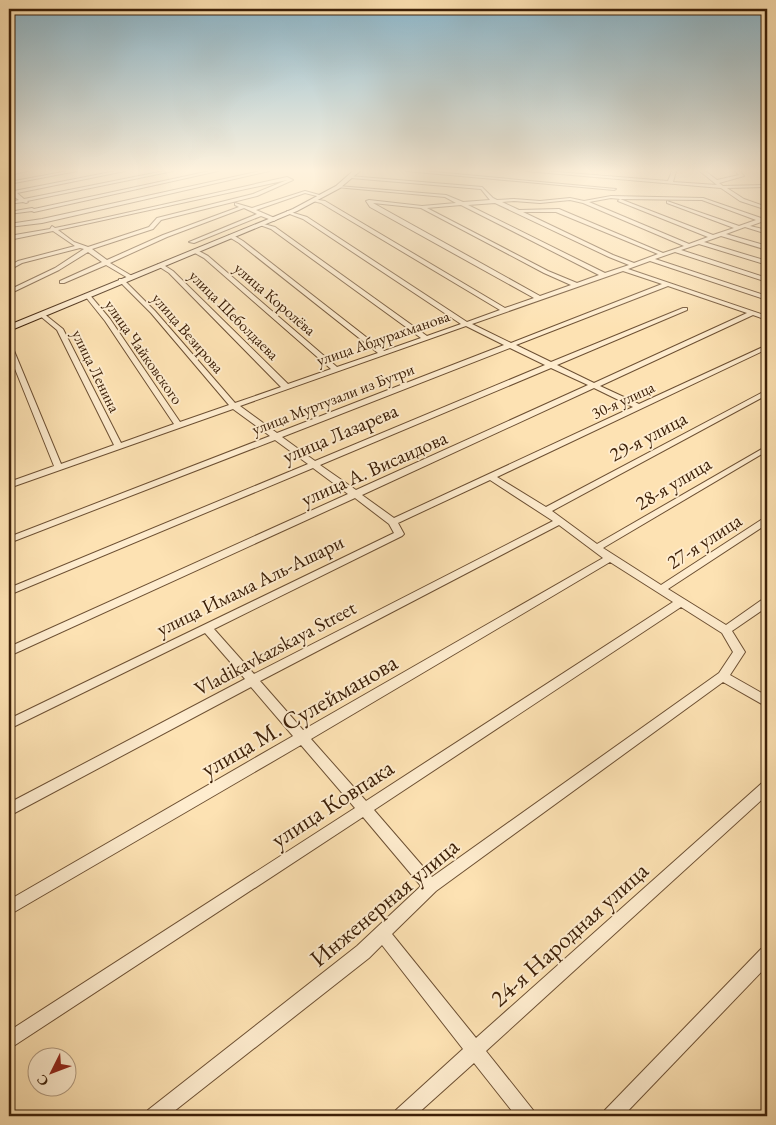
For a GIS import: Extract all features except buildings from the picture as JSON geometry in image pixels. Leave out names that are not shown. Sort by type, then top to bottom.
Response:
[{"type":"main road","points":[[9,328],[160,264],[262,224]]},
{"type":"street","points":[[9,226],[26,224]]},
{"type":"street","points":[[45,224],[72,243],[84,248],[130,277]]},
{"type":"street","points":[[9,238],[83,224]]},
{"type":"street","points":[[9,268],[20,262],[84,248],[151,228],[155,224]]},
{"type":"street","points":[[62,282],[165,236],[199,224]]},
{"type":"street","points":[[192,242],[238,224]]},
{"type":"street","points":[[262,224],[273,228],[426,338]]},
{"type":"street","points":[[314,224],[466,324],[639,407]]},
{"type":"street","points":[[359,224],[504,310]]},
{"type":"street","points":[[404,224],[539,298]]},
{"type":"street","points":[[453,224],[546,272],[576,285]]},
{"type":"street","points":[[500,224],[604,275]]},
{"type":"street","points":[[544,224],[611,256],[635,264]]},
{"type":"street","points":[[589,224],[662,254]]},
{"type":"street","points":[[636,224],[687,245]]},
{"type":"street","points":[[678,224],[712,237]]},
{"type":"street","points":[[732,224],[767,232]]},
{"type":"street","name":"улица Абдурахманова","points":[[9,485],[752,224]]},
{"type":"street","points":[[720,234],[767,248]]},
{"type":"street","points":[[231,236],[383,353]]},
{"type":"street","points":[[698,242],[767,263]]},
{"type":"street","points":[[9,292],[57,269],[84,248]]},
{"type":"street","points":[[674,250],[767,280]]},
{"type":"street","name":"улица Королёва","points":[[195,251],[206,257],[335,369]]},
{"type":"street","points":[[649,259],[767,298]]},
{"type":"street","name":"улица Шеболдаева","points":[[160,264],[171,272],[286,387]]},
{"type":"street","points":[[623,269],[767,318]]},
{"type":"street","name":"улица Везирова","points":[[122,280],[153,312],[233,405],[393,522]]},
{"type":"street","name":"улица Муртузали из Бутри","points":[[9,540],[668,284]]},
{"type":"street","name":"улица Чайковского","points":[[87,295],[108,320],[178,425]]},
{"type":"street","name":"улица Лазарева","points":[[9,592],[685,308]]},
{"type":"street","name":"улица А. Висаидова","points":[[9,652],[356,496],[753,313]]},
{"type":"street","name":"улица Ленина","points":[[41,314],[60,329],[118,446]]},
{"type":"street","points":[[9,346],[59,468]]},
{"type":"street","name":"30-я улица","points":[[491,477],[767,347]]},
{"type":"street","name":"29-я улица","points":[[546,511],[767,392]]},
{"type":"street","name":"28-я улица","points":[[597,548],[767,448]]},
{"type":"street","points":[[393,522],[491,477],[546,511],[610,558],[726,630],[739,652],[723,676],[767,702]]},
{"type":"street","name":"27-я улица","points":[[660,590],[767,520]]},
{"type":"street","name":"Vladikavkazskaya Street","points":[[9,810],[253,680],[560,521]]},
{"type":"street","name":"улица Имама Аль-Ашари","points":[[9,724],[399,534],[393,522]]},
{"type":"street","name":"улица М. Сулейманова","points":[[9,908],[610,558]]},
{"type":"street","points":[[726,630],[767,602]]},
{"type":"street","name":"улица Ковпака","points":[[9,1041],[680,603]]},
{"type":"street","points":[[206,627],[431,886]]},
{"type":"street","name":"Инженерная улица","points":[[154,1116],[363,952],[431,886],[723,676]]},
{"type":"street","name":"24-я Народная улица","points":[[402,1116],[767,786]]},
{"type":"street","points":[[382,933],[527,1116]]},
{"type":"street","points":[[611,1116],[767,955]]}]
